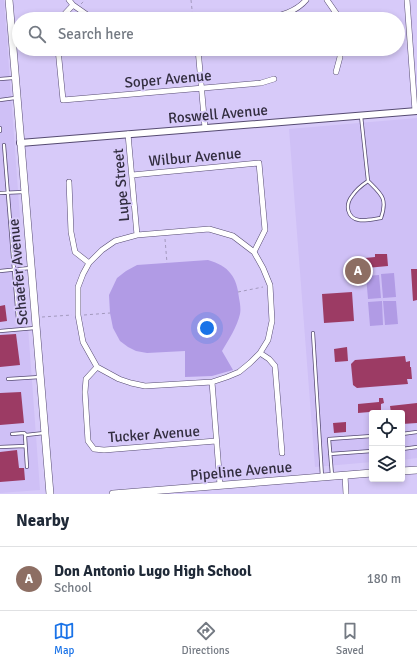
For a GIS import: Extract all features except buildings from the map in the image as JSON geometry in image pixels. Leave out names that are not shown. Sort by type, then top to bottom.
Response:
[{"type":"main road","name":"Schaefer Avenue","points":[[9,0],[12,39]]},
{"type":"main road","name":"Schaefer Avenue","points":[[13,56],[50,494]]},
{"type":"main road","points":[[405,471],[417,470]]},
{"type":"main road","name":"Pipeline Avenue","points":[[113,494],[369,473]]},
{"type":"street","points":[[69,0],[83,12]]},
{"type":"street","points":[[290,12],[306,0]]},
{"type":"street","points":[[327,0],[335,12]]},
{"type":"street","points":[[407,0],[416,111]]},
{"type":"street","points":[[66,12],[73,5]]},
{"type":"street","points":[[410,31],[417,30]]},
{"type":"street","name":"Soper Avenue","points":[[59,56],[63,100],[261,83],[274,79]]},
{"type":"street","points":[[199,56],[205,128]]},
{"type":"street","points":[[336,72],[340,56]]},
{"type":"street","name":"Roswell Avenue","points":[[20,143],[416,111]]},
{"type":"street","name":"Lupe Street","points":[[128,134],[137,235]]},
{"type":"street","name":"Wilbur Avenue","points":[[132,175],[259,163],[265,230],[254,252]]},
{"type":"street","points":[[69,182],[72,232],[75,252],[89,263]]},
{"type":"street","points":[[209,229],[234,236],[254,252],[263,268],[270,286],[272,321],[268,340],[260,353],[239,372],[227,378],[212,382],[146,386],[119,379],[97,367],[83,342],[78,315],[78,287],[89,263],[102,250],[115,241],[137,235],[209,229]]},
{"type":"street","points":[[260,353],[269,359],[275,366],[282,453]]},
{"type":"street","name":"Tucker Avenue","points":[[97,367],[86,379],[85,392],[88,441],[94,449],[104,450],[216,441]]},
{"type":"street","points":[[212,382],[220,485]]},
{"type":"street","points":[[344,475],[346,494]]},
{"type":"lane","points":[[0,79],[15,78]]},
{"type":"lane","points":[[0,100],[17,98]]},
{"type":"lane","points":[[361,115],[368,181],[380,193],[384,202],[384,209],[380,218],[360,221],[352,218],[349,214],[349,201],[351,196],[368,181]]},
{"type":"lane","points":[[4,145],[18,320]]},
{"type":"lane","points":[[0,193],[24,192]]},
{"type":"lane","points":[[0,271],[31,268]]},
{"type":"lane","points":[[0,331],[36,328]]},
{"type":"lane","points":[[313,333],[322,477]]},
{"type":"lane","points":[[8,379],[40,377]]},
{"type":"lane","points":[[405,434],[417,432]]},
{"type":"lane","points":[[12,434],[24,433],[26,435],[45,433]]},
{"type":"lane","points":[[26,435],[27,467]]},
{"type":"lane","points":[[332,476],[329,439],[369,436]]},
{"type":"lane","points":[[0,447],[26,446]]},
{"type":"lane","points":[[405,449],[417,447]]},
{"type":"lane","points":[[330,454],[369,451]]},
{"type":"path","points":[[191,0],[192,12]]},
{"type":"path","points":[[164,233],[167,263]]},
{"type":"path","points":[[238,292],[270,286]]},
{"type":"shaded area","points":[[0,0],[4,0],[40,490],[0,493]]},
{"type":"shaded area","points":[[417,118],[417,458],[405,460],[405,410],[369,410],[369,462],[315,467],[289,129]]},
{"type":"shaded area","points":[[208,260],[215,262],[231,273],[238,291],[240,306],[239,319],[222,351],[233,370],[212,376],[185,377],[185,351],[147,353],[136,351],[120,341],[113,328],[109,295],[117,278],[137,265]]},
{"type":"shaded area","points":[[394,273],[396,297],[383,298],[381,274]]},
{"type":"shaded area","points":[[379,275],[381,298],[368,299],[366,276]]},
{"type":"shaded area","points":[[382,301],[383,325],[370,326],[368,302]]},
{"type":"shaded area","points":[[383,301],[396,301],[398,324],[385,325]]},
{"type":"place","name":"Don Antonio Lugo High School","points":[[358,271]]}]
